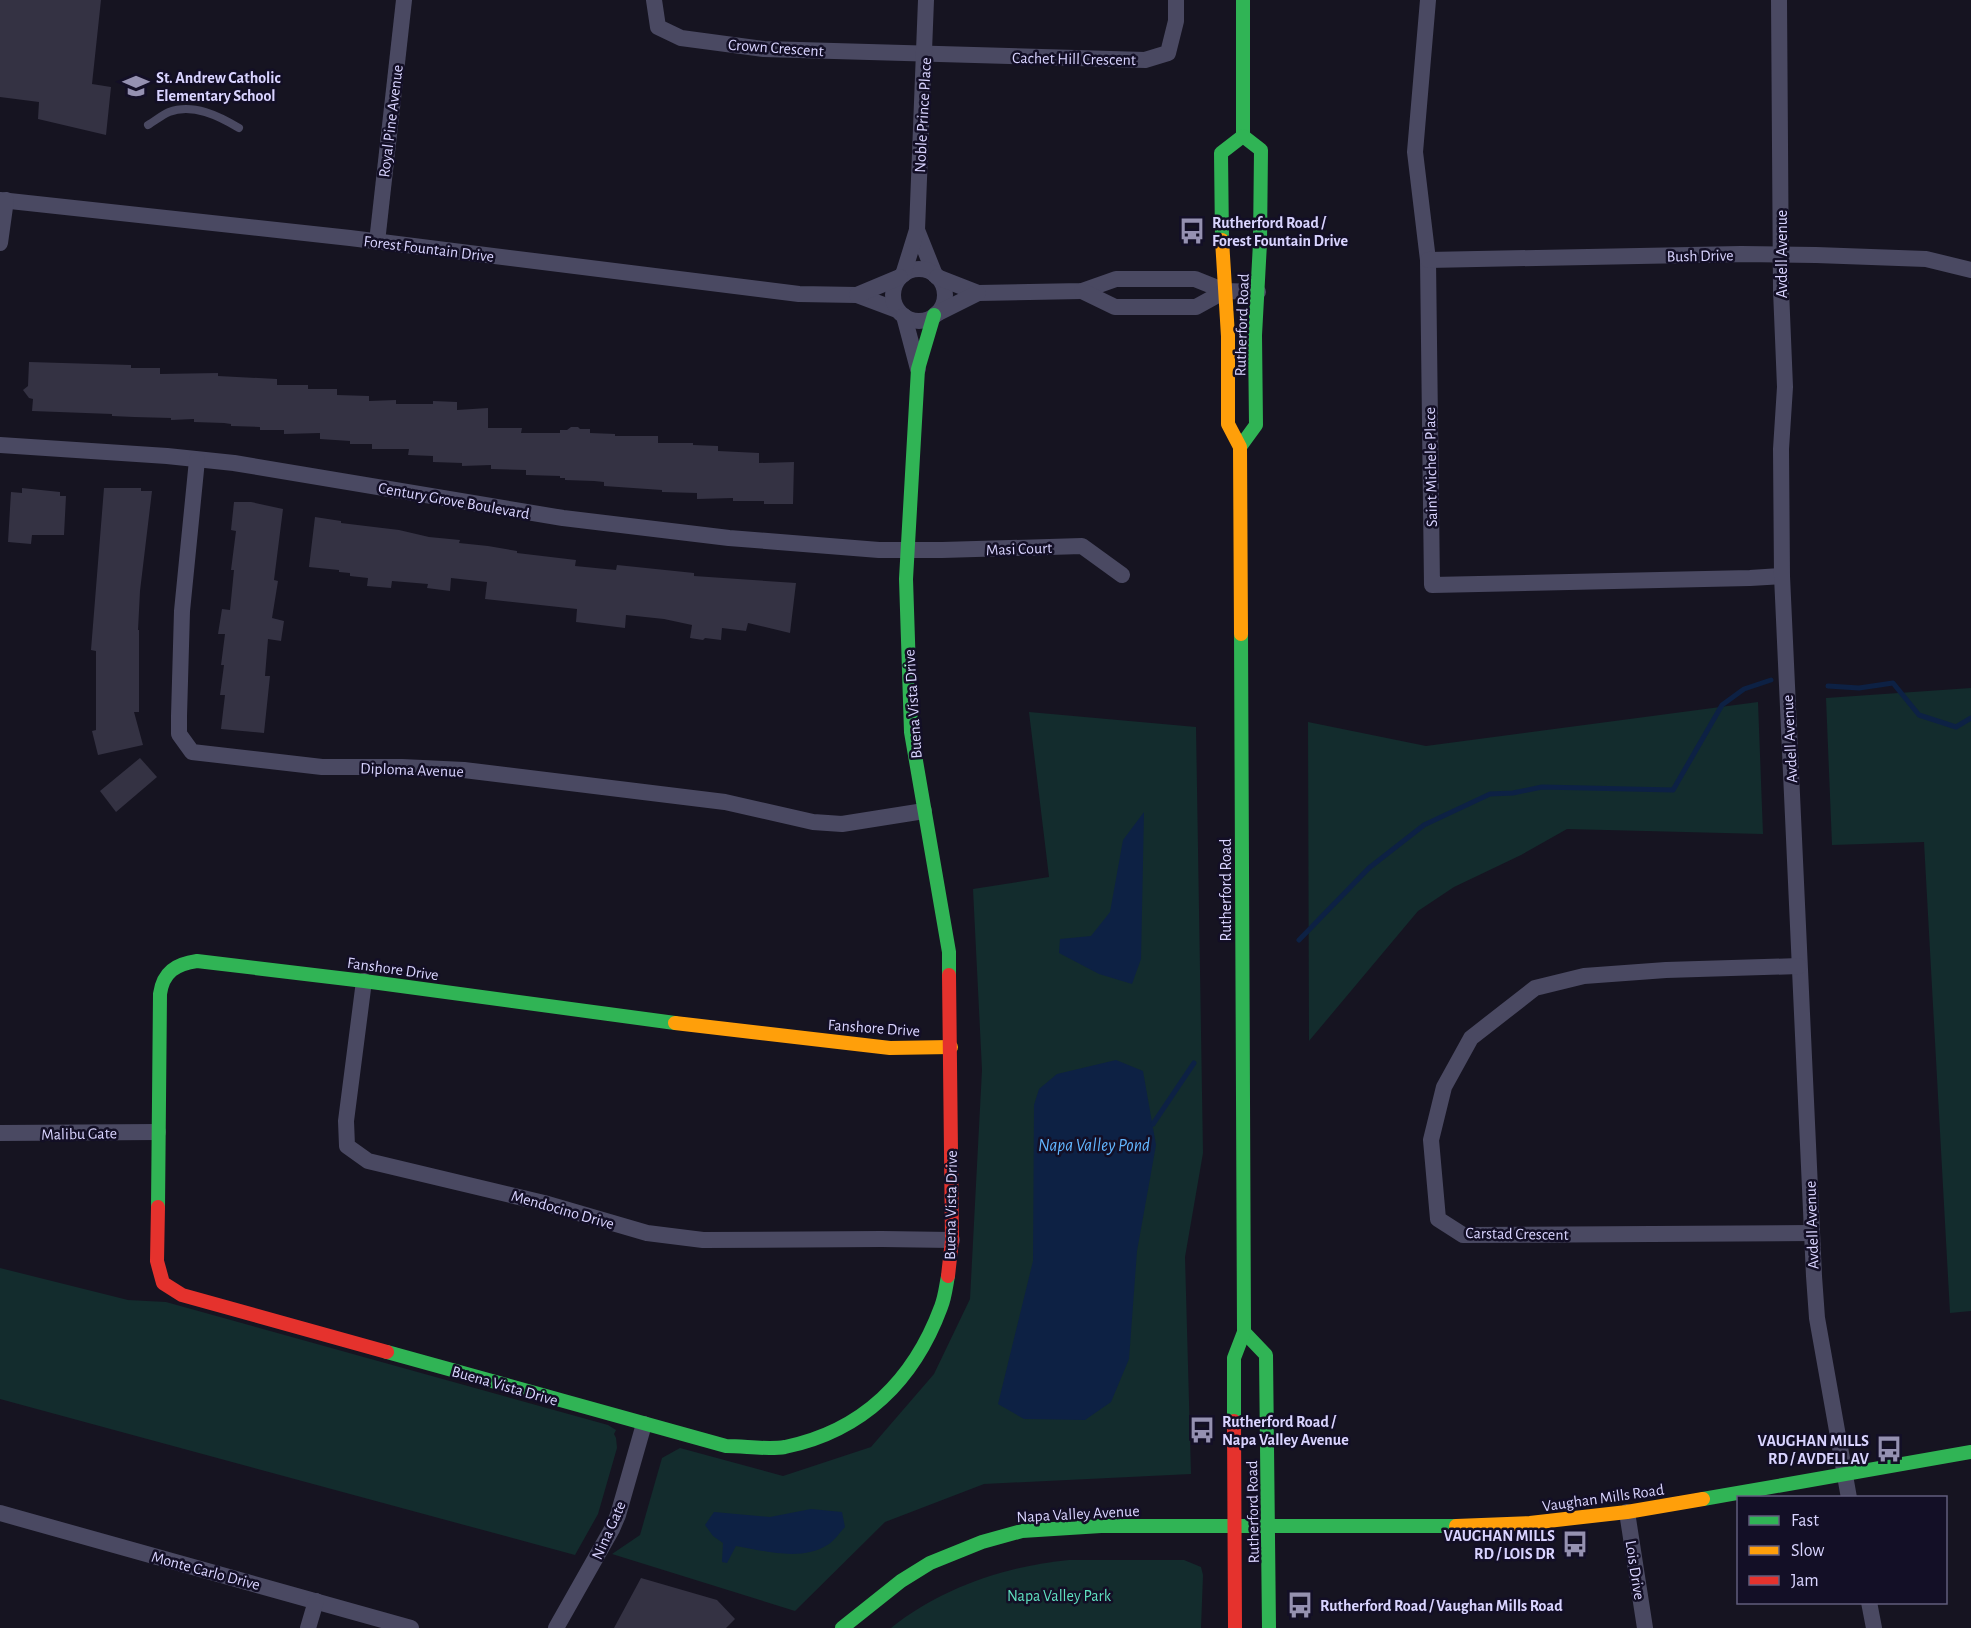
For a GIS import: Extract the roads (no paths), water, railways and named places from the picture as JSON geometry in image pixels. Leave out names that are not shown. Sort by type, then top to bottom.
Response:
[{"type":"street","name":"Royal Pine Avenue","points":[[377,242],[404,0]]},
{"type":"street","name":"Crown Crescent","points":[[654,0],[658,27],[681,38],[764,49],[925,54]]},
{"type":"street","name":"Noble Prince Place","points":[[902,276],[917,230],[926,0]]},
{"type":"street","name":"Cachet Hill Crescent","points":[[925,54],[1146,60],[1167,53],[1176,21],[1176,0]]},
{"type":"street","points":[[1243,0],[1243,136]]},
{"type":"street","name":"Saint Michele Place","points":[[1428,0],[1424,25],[1415,152],[1428,260],[1432,585],[1782,576]]},
{"type":"street","name":"Avdell Avenue","points":[[1779,0],[1781,255],[1785,387],[1781,449],[1782,576],[1812,1233],[1817,1318],[1849,1496]]},
{"type":"street","name":"Rutherford Road","points":[[1235,1628],[1234,1358],[1244,1332],[1240,447],[1228,424],[1228,336],[1222,242],[1221,153],[1243,136],[1261,150],[1260,243],[1255,335],[1256,425],[1240,447]]},
{"type":"street","name":"Forest Fountain Drive","points":[[3,200],[377,242],[799,294],[857,295],[900,313]]},
{"type":"street","points":[[0,243],[3,200]]},
{"type":"street","name":"Noble Prince Place","points":[[917,230],[936,276]]},
{"type":"street","name":"Bush Drive","points":[[1428,260],[1781,255],[1926,259],[1971,270]]},
{"type":"street","points":[[978,293],[920,321],[900,313],[893,296],[896,283],[902,276],[921,269],[978,293],[1082,291],[1116,279],[1195,279],[1225,291],[1258,292]]},
{"type":"street","name":"Forest Fountain Drive","points":[[857,295],[902,276]]},
{"type":"street","points":[[935,315],[944,302],[945,294],[936,276]]},
{"type":"street","points":[[1082,291],[1115,308],[1196,307],[1225,291]]},
{"type":"street","name":"Buena Vista Drive","points":[[900,313],[918,369]]},
{"type":"street","name":"Buena Vista Drive","points":[[182,1294],[726,1446],[784,1447],[840,1430],[885,1398],[914,1362],[942,1306],[949,1272],[952,1240],[950,952],[911,732],[906,579],[918,369],[935,315]]},
{"type":"street","name":"Century Grove Boulevard","points":[[0,445],[167,456],[310,475],[563,518],[729,538],[908,550]]},
{"type":"street","name":"Diploma Avenue","points":[[197,460],[182,611],[178,716],[179,734],[192,752],[322,767],[464,770],[725,802],[813,822],[842,824],[924,811]]},
{"type":"street","name":"Masi Court","points":[[908,550],[1082,546],[1122,575]]},
{"type":"street","name":"Fanshore Drive","points":[[182,1294],[163,1283],[158,1260],[161,983],[167,973],[180,963],[197,961],[721,1029],[890,1048],[951,1047]]},
{"type":"street","name":"Carstad Crescent","points":[[1800,966],[1666,969],[1584,976],[1535,988],[1471,1038],[1444,1087],[1431,1140],[1438,1219],[1463,1235],[1812,1233]]},
{"type":"street","name":"Mendocino Drive","points":[[364,981],[346,1121],[347,1146],[368,1161],[502,1192],[647,1233],[703,1240],[952,1240]]},
{"type":"street","name":"Malibu Gate","points":[[0,1133],[158,1132]]},
{"type":"street","name":"Rutherford Road","points":[[1244,1332],[1266,1355],[1269,1628]]},
{"type":"street","name":"Nina Gate","points":[[556,1628],[612,1529],[621,1507],[644,1424]]},
{"type":"street","name":"Vaughan Mills Road","points":[[1234,1526],[1507,1525],[1627,1512],[1845,1476],[1971,1452]]},
{"type":"street","name":"Lois Drive","points":[[1627,1512],[1645,1628]]},
{"type":"street","name":"Monte Carlo Drive","points":[[0,1513],[411,1628]]},
{"type":"street","name":"Napa Valley Avenue","points":[[842,1628],[901,1581],[930,1563],[1004,1535],[1022,1531],[1074,1527],[1234,1526]]},
{"type":"street","points":[[308,1628],[316,1601]]},
{"type":"street","points":[[1869,1604],[1874,1628]]},
{"type":"lane","points":[[148,125],[167,113],[177,110],[207,112],[239,128]]},
{"type":"water","points":[[1144,812],[1141,959],[1132,984],[1099,974],[1059,953],[1060,939],[1091,936],[1110,912],[1123,840]]},
{"type":"water","name":"Napa Valley Pond","points":[[1116,1060],[1143,1071],[1156,1145],[1137,1251],[1129,1359],[1111,1402],[1085,1420],[1024,1419],[998,1404],[1033,1261],[1034,1105],[1039,1089],[1057,1074]]},
{"type":"water","points":[[811,1509],[842,1512],[845,1527],[829,1544],[807,1553],[783,1554],[736,1546],[727,1563],[722,1562],[723,1543],[713,1536],[705,1525],[714,1512],[770,1517]]},
{"type":"waterway","points":[[1299,940],[1369,868],[1424,825],[1490,794],[1513,793],[1542,787],[1673,790],[1722,705],[1744,689],[1771,680]]},
{"type":"waterway","points":[[1828,686],[1859,688],[1893,683],[1919,715],[1956,727],[1971,718]]},
{"type":"waterway","points":[[1153,1124],[1194,1063]]},
{"type":"place","name":"St. Andrew Catholic Elementary School","points":[[136,86]]},
{"type":"place","name":"Rutherford Road / Forest Fountain Drive","points":[[1192,231]]},
{"type":"place","name":"Rutherford Road / Napa Valley Avenue","points":[[1202,1430]]},
{"type":"place","name":"VAUGHAN MILLS RD / AVDELL AV","points":[[1889,1449]]},
{"type":"place","name":"VAUGHAN MILLS RD / LOIS DR","points":[[1575,1544]]},
{"type":"place","name":"Rutherford Road / Vaughan Mills Road","points":[[1300,1605]]},
{"type":"park label","name":"Napa Valley Park","points":[[1059,1595]]}]
